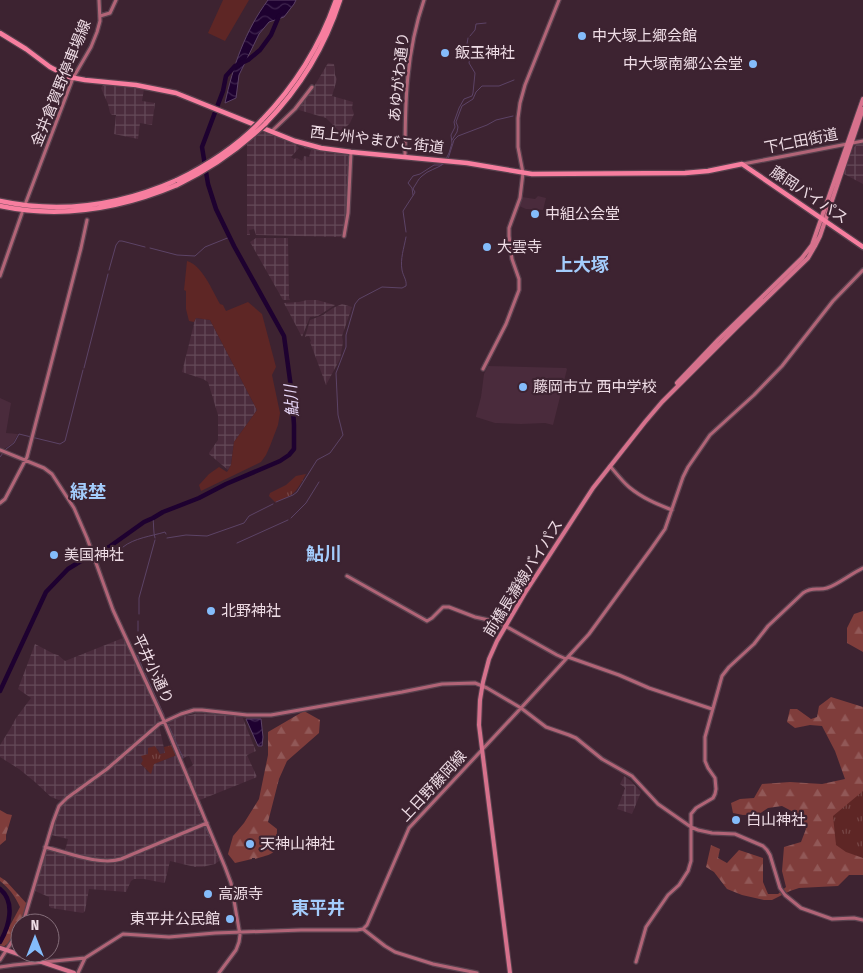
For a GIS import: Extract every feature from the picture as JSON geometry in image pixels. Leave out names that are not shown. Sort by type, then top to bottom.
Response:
[{"type":"highway","points":[[264,123],[308,62],[326,26],[336,0]]},
{"type":"highway","points":[[0,206],[40,212],[87,210],[134,201],[177,183],[227,151],[264,123],[288,98],[311,65],[327,35],[340,0]]},
{"type":"highway","name":"西上州やまびこ街道","points":[[0,33],[26,48],[57,71],[74,78],[136,85],[176,93],[308,145],[351,152],[467,163],[523,172],[551,174],[685,173],[708,171],[742,164]]},
{"type":"highway","name":"藤岡バイパス","points":[[742,164],[863,247]]},
{"type":"highway","points":[[0,201],[41,207],[65,208],[87,206],[134,197],[177,183]]},
{"type":"main road","name":"前橋長瀞線バイパス","points":[[850,143],[863,99]]},
{"type":"main road","name":"前橋長瀞線バイパス","points":[[510,973],[479,725],[482,686],[489,659],[505,626],[579,509],[610,466],[662,402],[805,261],[818,241],[823,220],[863,110]]},
{"type":"main road","points":[[42,963],[74,973]]},
{"type":"street","name":"金井倉賀野停車場線","points":[[26,202],[74,78],[94,40],[99,26],[99,0]]},
{"type":"street","points":[[100,16],[110,13],[116,0]]},
{"type":"street","name":"あゆがわ通り","points":[[405,157],[408,72],[414,32],[424,0]]},
{"type":"street","points":[[484,369],[507,322],[518,294],[519,279],[512,259],[509,228],[520,198],[523,172],[518,147],[518,118],[521,97],[559,0]]},
{"type":"street","points":[[272,132],[312,87]]},
{"type":"street","name":"下仁田街道","points":[[742,164],[863,140]]},
{"type":"street","points":[[344,236],[348,213],[351,152]]},
{"type":"street","points":[[0,276],[22,213]]},
{"type":"street","points":[[0,503],[5,499],[26,460],[87,220]]},
{"type":"street","name":"上日野藤岡線","points":[[363,929],[367,925],[408,828],[589,634],[665,530],[686,470],[710,435],[754,395],[782,366],[833,301],[863,270]]},
{"type":"street","name":"平井小通り","points":[[0,450],[44,468],[55,477],[74,508],[90,544],[113,610],[164,720],[229,879],[240,933]]},
{"type":"street","points":[[610,466],[634,491],[672,510]]},
{"type":"street","points":[[636,962],[646,927],[659,906],[679,885],[688,871],[691,862],[691,814],[713,798],[716,789],[715,778],[708,768],[706,761],[704,745],[722,676],[754,644],[768,626],[806,591],[828,588],[863,568]]},
{"type":"street","points":[[347,576],[427,621],[445,606],[475,617],[498,622],[557,655],[619,675],[649,688],[712,709]]},
{"type":"street","points":[[26,913],[56,813],[62,802],[107,768],[164,720],[194,710],[211,710],[247,715],[271,715],[442,684],[475,683],[521,708],[546,727],[576,738],[602,759],[632,776],[658,804],[691,827],[698,830],[736,834],[763,846],[770,855],[780,888],[785,896],[801,908],[832,919],[854,918],[863,920]]},
{"type":"street","points":[[45,847],[99,860],[114,861],[207,823]]},
{"type":"street","points":[[60,960],[85,958],[123,934],[169,937],[301,930],[363,929],[395,952],[433,964],[477,973]]},
{"type":"street","points":[[219,973],[236,950],[240,933]]},
{"type":"street","points":[[0,960],[4,950]]},
{"type":"street","points":[[78,973],[85,958]]},
{"type":"street","points":[[0,967],[31,963]]},
{"type":"shaded area","points":[[328,63],[334,64],[337,79],[332,96],[353,102],[354,114],[342,134],[326,118],[298,109]]},
{"type":"shaded area","points":[[103,85],[144,89],[142,101],[155,103],[152,125],[140,123],[138,139],[114,134],[116,115],[110,113],[101,88]]},
{"type":"shaded area","points":[[261,130],[295,144],[299,148],[291,157],[294,159],[297,158],[302,161],[304,156],[309,157],[311,150],[303,146],[350,155],[347,215],[340,237],[256,235],[254,229],[249,230],[250,235],[247,235],[247,143]]},
{"type":"shaded area","points":[[863,143],[863,184],[844,174],[852,149],[857,144]]},
{"type":"shaded area","points":[[538,196],[546,198],[543,210],[526,209],[519,206],[522,197],[535,199]]},
{"type":"shaded area","points":[[256,238],[288,238],[290,300],[283,300],[250,242]]},
{"type":"shaded area","points":[[317,300],[335,305],[318,316],[310,317],[302,337],[284,303]]},
{"type":"shaded area","points":[[342,304],[352,307],[342,336],[343,342],[340,359],[326,385],[309,336],[305,337],[310,320]]},
{"type":"shaded area","points":[[196,318],[210,320],[257,410],[234,442],[231,465],[228,470],[209,454],[218,440],[218,415],[208,382],[182,372]]},
{"type":"shaded area","name":"藤岡市立 西中学校","points":[[488,366],[566,368],[553,425],[545,423],[495,423],[476,417],[484,374]]},
{"type":"shaded area","points":[[0,398],[11,403],[6,433],[18,434],[13,443],[4,449],[0,447]]},
{"type":"shaded area","points":[[123,638],[160,720],[105,768],[63,799],[59,800],[51,797],[19,769],[0,757],[0,745],[16,718],[31,698],[18,689],[35,644],[58,655],[65,661]]},
{"type":"shaded area","points":[[198,713],[242,716],[256,751],[247,755],[257,777],[200,800],[187,769],[193,765],[189,756],[183,758],[168,722]]},
{"type":"shaded area","points":[[159,725],[165,753],[160,755],[158,749],[148,754],[141,764],[148,772],[154,764],[177,755],[203,823],[113,860],[99,859],[65,851],[68,839],[51,835],[57,813],[63,803],[108,770]]},
{"type":"shaded area","points":[[624,776],[641,792],[632,814],[617,809],[625,788],[620,784]]},
{"type":"shaded area","points":[[205,825],[219,861],[215,864],[195,867],[170,861],[164,883],[134,879],[131,881],[126,892],[89,889],[83,913],[51,908],[49,906],[49,897],[34,889],[45,850],[47,849],[99,861],[114,862]]},
{"type":"green space","points":[[223,0],[249,0],[225,41],[208,33]]},
{"type":"green space","points":[[187,261],[197,267],[202,273],[226,311],[248,302],[262,314],[276,367],[272,375],[280,413],[278,425],[270,446],[261,462],[201,491],[199,485],[209,474],[219,467],[227,472],[231,465],[234,442],[257,410],[210,320],[196,318],[194,322],[189,321],[186,309],[186,291],[184,290]]},
{"type":"green space","points":[[306,474],[297,489],[286,498],[275,502],[269,496],[270,493],[286,485],[296,476]]},
{"type":"green space","points":[[863,611],[863,652],[847,643],[847,628],[854,614]]},
{"type":"green space","points":[[831,697],[863,707],[863,875],[849,875],[838,886],[799,888],[772,900],[742,895],[727,889],[714,872],[706,867],[711,845],[720,849],[718,858],[727,863],[739,850],[763,858],[763,882],[768,894],[778,894],[786,887],[782,871],[784,847],[801,842],[806,829],[801,816],[782,806],[768,808],[759,814],[743,815],[733,813],[731,803],[740,799],[754,798],[762,784],[790,782],[822,784],[845,779],[835,751],[822,726],[810,725],[795,728],[787,722],[790,709],[797,709],[811,719],[817,717],[819,706]]},
{"type":"green space","points":[[304,711],[320,720],[319,733],[287,761],[279,779],[268,822],[277,829],[275,851],[263,857],[235,863],[228,854],[233,836],[244,823],[259,799],[268,755],[268,732]]},
{"type":"green space","points":[[172,745],[177,755],[154,764],[151,774],[141,764],[143,760],[141,756],[148,754],[148,748],[155,746],[160,754],[165,753],[164,747]]},
{"type":"green space","points":[[863,791],[863,858],[846,852],[836,845],[833,816]]},
{"type":"green space","points":[[0,810],[12,815],[6,840],[0,845]]},
{"type":"green space","points":[[0,877],[27,904],[25,913],[17,913],[20,907],[16,899],[12,892],[0,881]]},
{"type":"green space","points":[[10,926],[10,942],[0,950],[0,944]]},
{"type":"water","points":[[268,0],[296,0],[284,17],[269,22],[259,34],[239,75],[236,98],[225,103],[246,36]]},
{"type":"water","points":[[246,719],[261,719],[262,746],[258,746]]},
{"type":"waterway","name":"鮎川","points":[[0,691],[46,592],[68,569],[109,547],[144,522],[280,461],[294,449],[292,395],[284,336],[234,246],[216,209],[208,184],[202,147],[223,91],[226,76],[235,66],[248,60],[260,50],[271,35],[279,16]]},
{"type":"waterway","points":[[470,36],[475,30],[476,24],[486,23]]},
{"type":"waterway","points":[[446,159],[452,143],[451,135],[455,127],[454,122],[459,108],[464,99],[472,96],[473,93],[475,73],[469,63],[471,51],[467,44],[468,38]]},
{"type":"waterway","points":[[452,140],[457,132],[456,122],[462,106],[473,99],[476,92],[482,86],[499,86],[514,80]]},
{"type":"waterway","points":[[448,159],[454,140],[458,136],[496,120],[513,116]]},
{"type":"waterway","points":[[413,195],[412,188],[408,183],[413,176],[434,165],[444,163]]},
{"type":"waterway","points":[[406,232],[403,211],[415,192],[413,189],[419,178],[445,163]]},
{"type":"waterway","points":[[150,248],[177,255],[195,256],[205,247],[230,237]]},
{"type":"waterway","points":[[276,502],[297,492],[317,460],[330,453],[343,435],[338,415],[336,373],[346,347],[346,335],[355,304],[359,299],[382,287],[402,288],[406,286],[402,270],[402,253],[406,237]]},
{"type":"waterway","points":[[109,270],[116,245],[119,241],[145,247]]},
{"type":"waterway","points":[[84,368],[108,274]]},
{"type":"waterway","points":[[0,457],[14,443],[19,434],[60,444],[65,441],[83,370]]},
{"type":"waterway","points":[[291,518],[306,503],[319,482]]},
{"type":"waterway","points":[[167,538],[186,535],[207,536],[244,523],[249,516],[273,504]]},
{"type":"waterway","points":[[153,518],[155,538]]},
{"type":"waterway","points":[[237,543],[288,520]]},
{"type":"waterway","points":[[123,547],[132,541],[165,532],[166,534]]},
{"type":"waterway","points":[[139,614],[139,598],[155,540]]},
{"type":"waterway","name":"鮎川","points":[[105,549],[120,547]]},
{"type":"waterway","points":[[138,621],[138,631]]},
{"type":"waterway","points":[[137,654],[143,669]]},
{"type":"waterway","points":[[145,673],[164,715]]},
{"type":"waterway","points":[[168,724],[183,758]]},
{"type":"waterway","points":[[184,773],[204,822]]},
{"type":"waterway","points":[[205,826],[220,859]]},
{"type":"waterway","name":"鮎川","points":[[0,889],[5,894],[9,908],[8,922],[0,942]]},
{"type":"place","name":"中大塚上郷会館","points":[[582,36]]},
{"type":"place","name":"飯玉神社","points":[[445,53]]},
{"type":"place","name":"中大塚南郷公会堂","points":[[753,64]]},
{"type":"place","name":"中組公会堂","points":[[535,214]]},
{"type":"place","name":"大雲寺","points":[[487,247]]},
{"type":"place","name":"藤岡市立 西中学校","points":[[523,387]]},
{"type":"place","name":"美国神社","points":[[54,555]]},
{"type":"place","name":"北野神社","points":[[211,611]]},
{"type":"place","name":"白山神社","points":[[736,820]]},
{"type":"place","name":"天神山神社","points":[[250,844]]},
{"type":"place","name":"高源寺","points":[[208,894]]},
{"type":"place","name":"東平井公民館","points":[[230,919]]},
{"type":"district","name":"上大塚","points":[[582,265]]},
{"type":"district","name":"緑埜","points":[[88,492]]},
{"type":"district","name":"鮎川","points":[[324,554]]},
{"type":"district","name":"東平井","points":[[318,908]]}]
